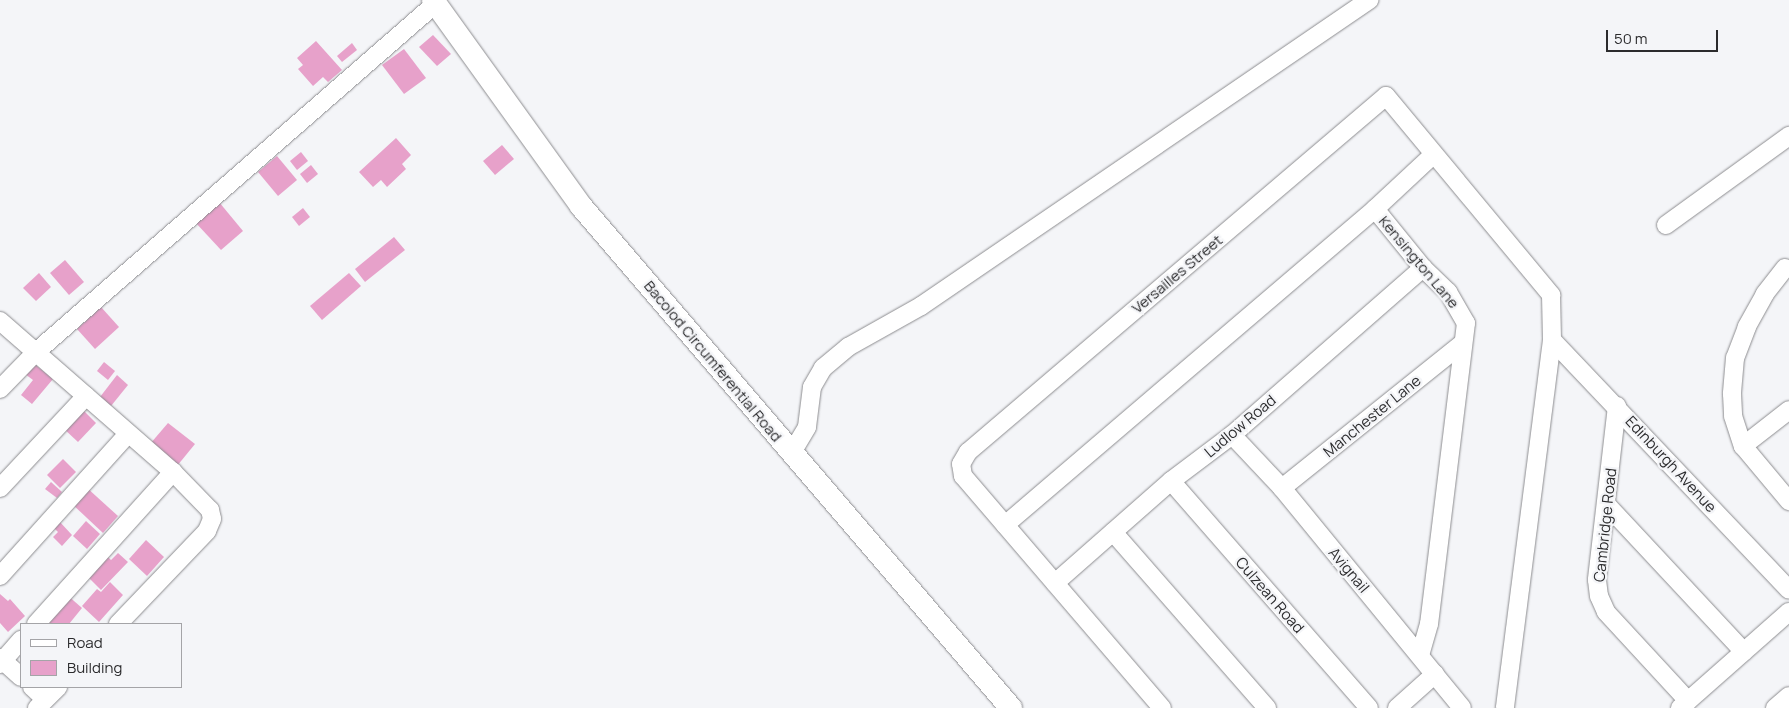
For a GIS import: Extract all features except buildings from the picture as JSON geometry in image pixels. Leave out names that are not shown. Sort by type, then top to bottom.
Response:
[{"type":"main road","name":"Bacolod Circumferential Road","points":[[434,2],[580,206],[1011,708]]},
{"type":"street","points":[[791,454],[807,427],[812,387],[823,368],[848,347],[921,306],[1369,0]]},
{"type":"street","points":[[0,389],[36,352],[434,2]]},
{"type":"street","name":"Versailles Street","points":[[1005,525],[963,476],[961,464],[968,452],[1386,96],[1433,155]]},
{"type":"street","points":[[1666,225],[1789,136]]},
{"type":"street","points":[[1162,708],[1005,525],[1375,210],[1433,155],[1544,284],[1551,295],[1552,340],[1505,708]]},
{"type":"street","name":"Kensington Lane","points":[[1375,210],[1423,268],[1459,307],[1466,323],[1429,624],[1420,655]]},
{"type":"street","name":"Ludlow Road","points":[[1055,583],[1171,481],[1232,435],[1423,268]]},
{"type":"street","points":[[1785,268],[1765,294],[1747,327],[1735,358],[1733,416],[1743,446],[1789,501]]},
{"type":"street","points":[[0,321],[127,434],[173,472],[210,510],[212,519],[207,531],[119,623]]},
{"type":"street","name":"Edinburgh Avenue","points":[[1552,340],[1617,406],[1789,590]]},
{"type":"street","name":"Manchester Lane","points":[[1282,488],[1462,344]]},
{"type":"street","points":[[0,488],[86,396]]},
{"type":"street","name":"Cambridge Road","points":[[1617,406],[1597,580],[1598,596],[1606,612],[1684,705]]},
{"type":"street","points":[[1743,446],[1789,410]]},
{"type":"street","points":[[0,576],[127,434]]},
{"type":"street","name":"Avignail","points":[[1232,435],[1282,488],[1462,708]]},
{"type":"street","points":[[37,623],[173,472]]},
{"type":"street","name":"Culzean Road","points":[[1171,481],[1369,708]]},
{"type":"street","points":[[1606,504],[1744,652]]},
{"type":"street","points":[[1113,532],[1267,708]]},
{"type":"street","points":[[1684,705],[1789,612]]},
{"type":"street","points":[[20,641],[1,661],[20,676]]},
{"type":"street","points":[[1397,708],[1435,674]]},
{"type":"street","points":[[33,688],[47,698]]},
{"type":"street","points":[[1775,708],[1789,696]]}]
